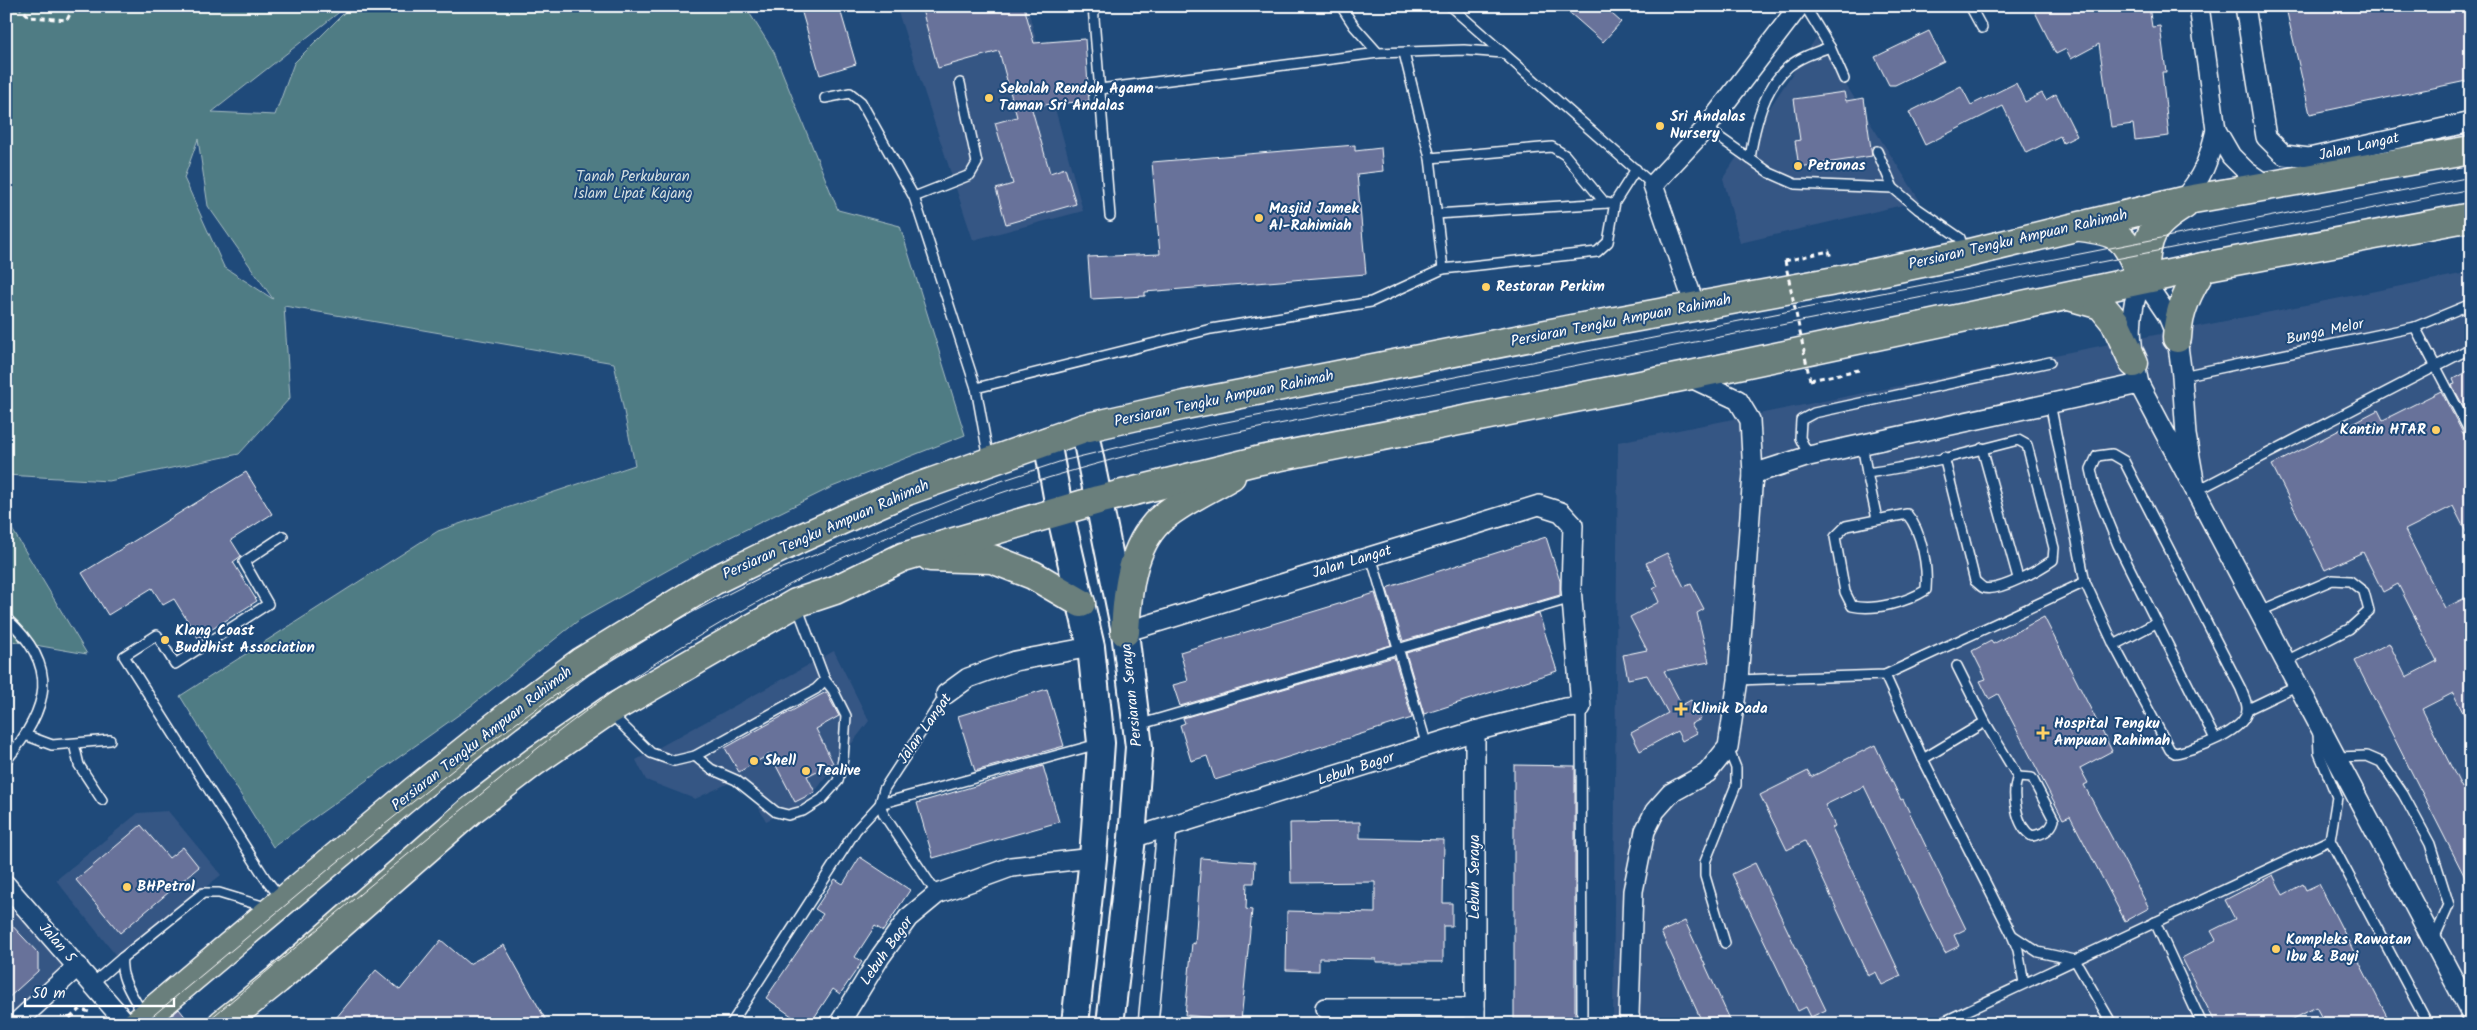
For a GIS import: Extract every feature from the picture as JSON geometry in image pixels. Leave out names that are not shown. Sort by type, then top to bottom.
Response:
[{"type":"highway","name":"Persiaran Tengku Ampuan Rahimah","points":[[136,1022],[508,716],[581,662],[713,581],[801,538],[907,491],[1084,428],[1185,405],[1695,306],[1835,281],[1965,254],[2187,200],[2471,150]]},
{"type":"highway","points":[[2143,279],[2148,243],[2154,229],[2162,218],[2187,200]]},
{"type":"highway","points":[[222,1024],[277,980],[470,811],[534,762],[608,711],[796,603],[835,590],[903,557],[1060,513],[1098,500],[1256,461],[1686,376],[2143,279],[2471,217]]},
{"type":"highway","points":[[2077,227],[2108,231],[2122,240],[2143,279]]},
{"type":"highway","points":[[2177,338],[2178,321],[2187,294],[2203,267]]},
{"type":"highway","points":[[2066,295],[2101,305],[2115,322],[2137,374]]},
{"type":"highway","points":[[1125,632],[1128,594],[1141,547],[1154,525],[1172,511],[1256,461]]},
{"type":"highway","points":[[903,557],[992,559],[1034,575],[1081,602]]},
{"type":"main road","name":"Persiaran Seraya","points":[[1084,428],[1125,632],[1139,747],[1132,838],[1110,1024]]},
{"type":"main road","points":[[1047,441],[1060,513],[1091,647],[1101,744],[1093,858],[1075,1024]]},
{"type":"street","points":[[1695,306],[1653,185],[1706,128],[1800,6]]},
{"type":"street","points":[[2198,6],[2216,130],[2231,156],[2246,171],[2268,186]]},
{"type":"street","name":"Jalan Langat","points":[[2245,6],[2266,137],[2284,154],[2310,158],[2471,122]]},
{"type":"street","points":[[2187,200],[2207,164],[2216,130]]},
{"type":"street","points":[[2196,491],[2186,435],[2177,338],[2168,316],[2143,279],[2133,299],[2131,326],[2137,374],[2196,491],[2471,1013]]},
{"type":"street","points":[[1753,474],[1809,456],[2050,403],[2137,374]]},
{"type":"street","points":[[1631,1024],[1629,1014],[1632,891],[1645,831],[1655,811],[1671,793],[1707,773],[1728,748],[1738,680],[1753,474],[1750,420],[1738,400],[1686,376]]},
{"type":"street","name":"Jalan Langat","points":[[1125,632],[1538,505],[1561,512],[1573,524],[1572,598]]},
{"type":"street","points":[[1572,598],[1581,707]]},
{"type":"street","name":"Jalan Langat","points":[[946,694],[968,678],[1016,661],[1091,647]]},
{"type":"street","name":"Lebuh Bagor","points":[[1132,838],[1475,731],[1564,708],[1581,707]]},
{"type":"street","name":"Lebuh Seraya","points":[[1475,731],[1475,1016]]},
{"type":"street","points":[[1148,1024],[1167,828]]},
{"type":"street","name":"Lebuh Bagor","points":[[839,1024],[880,957],[908,918],[937,894],[1011,867],[1093,858]]},
{"type":"street","name":"Jalan 5","points":[[8,891],[93,983],[136,1022]]},
{"type":"street","points":[[15,1024],[78,966]]},
{"type":"street","points":[[1325,1008],[1475,1016]]},
{"type":"lane","points":[[1093,6],[1110,216]]},
{"type":"lane","points":[[1341,6],[1354,26],[1378,53]]},
{"type":"lane","points":[[1450,6],[1653,185]]},
{"type":"lane","points":[[1805,6],[1830,47],[1844,79]]},
{"type":"lane","points":[[1970,6],[1982,28]]},
{"type":"lane","points":[[1750,159],[1753,135],[1771,86],[1788,66],[1804,57],[1830,47]]},
{"type":"lane","points":[[1100,89],[1378,53],[1464,50],[1503,53]]},
{"type":"lane","points":[[1404,53],[1430,158],[1443,270]]},
{"type":"lane","points":[[914,197],[970,174],[977,163],[960,83]]},
{"type":"lane","points":[[825,98],[850,93],[861,102],[914,197],[976,388],[990,462]]},
{"type":"lane","points":[[1706,128],[1770,173],[1795,184],[1893,188]]},
{"type":"lane","points":[[1430,158],[1552,147],[1566,155],[1604,203]]},
{"type":"lane","points":[[1876,151],[1893,188],[1918,209],[1960,238],[1965,254]]},
{"type":"lane","points":[[976,388],[1211,330],[1371,302],[1443,270],[1598,252],[1608,242],[1614,202],[1636,169]]},
{"type":"lane","points":[[1436,214],[1614,202]]},
{"type":"lane","name":"Bunga Melor","points":[[2182,376],[2415,327],[2471,304]]},
{"type":"lane","points":[[2415,327],[2471,434]]},
{"type":"lane","points":[[2196,491],[2471,348]]},
{"type":"lane","points":[[1809,456],[1800,438],[1801,420],[1814,413],[2050,362]]},
{"type":"lane","points":[[2050,403],[2085,582],[2114,645],[2170,750],[2175,753],[2191,750],[2215,739],[2243,721],[2248,709],[2298,684]]},
{"type":"lane","points":[[1867,473],[1901,468],[1944,457],[2018,440],[2027,445],[2054,548],[2053,560],[2045,566],[1995,588],[1982,588],[1975,581],[1944,457]]},
{"type":"lane","points":[[1862,444],[1877,519]]},
{"type":"lane","points":[[1982,448],[2018,578]]},
{"type":"lane","points":[[2215,739],[2118,545],[2096,490],[2092,469],[2097,456],[2112,454],[2124,461],[2241,689],[2248,709]]},
{"type":"lane","points":[[1907,514],[1916,524],[1927,576],[1926,590],[1913,598],[1864,608],[1852,606],[1845,592],[1835,537],[1846,526],[1877,519],[1907,514]]},
{"type":"lane","points":[[278,905],[265,878],[124,656],[157,635],[175,664],[268,604],[244,562],[283,536]]},
{"type":"lane","points":[[1371,556],[1427,746]]},
{"type":"lane","points":[[2260,611],[2332,580],[2350,581],[2364,592],[2369,611],[2349,629],[2286,660]]},
{"type":"lane","points":[[1738,680],[1885,675],[2085,582]]},
{"type":"lane","points":[[1136,726],[1572,598]]},
{"type":"lane","points":[[695,756],[712,769],[736,780],[776,812],[788,815],[803,811],[822,799],[838,781],[843,759],[846,716],[833,690],[825,680],[796,603]]},
{"type":"lane","points":[[6,618],[23,633],[41,662],[44,679],[42,698],[25,735],[6,761]]},
{"type":"lane","points":[[2114,645],[2156,623]]},
{"type":"lane","points":[[1957,666],[1985,722],[2018,777]]},
{"type":"lane","points":[[1885,675],[1923,759],[2012,935],[2024,983]]},
{"type":"lane","points":[[608,711],[651,754],[674,761],[695,756],[816,689],[825,680]]},
{"type":"lane","name":"Jalan Langat","points":[[880,804],[884,788],[946,694]]},
{"type":"lane","points":[[1581,707],[1582,1024]]},
{"type":"lane","points":[[1923,759],[1985,722]]},
{"type":"lane","points":[[2319,724],[2319,753],[2337,797],[2330,840],[2428,1024]]},
{"type":"lane","points":[[25,735],[52,745],[110,740]]},
{"type":"lane","points":[[74,744],[79,765],[102,800]]},
{"type":"lane","points":[[731,1024],[856,830],[880,804],[1101,744]]},
{"type":"lane","points":[[1725,944],[1705,876],[1705,862],[1736,785],[1736,768],[1728,748]]},
{"type":"lane","points":[[2336,756],[2367,756],[2381,762],[2402,794],[2430,844],[2449,905],[2433,941]]},
{"type":"lane","points":[[2018,777],[2032,778],[2054,820],[2053,826],[2044,833],[2032,836],[2027,833],[2019,817],[2015,784],[2018,777]]},
{"type":"lane","points":[[880,804],[884,815],[937,894]]},
{"type":"lane","points":[[1940,1024],[2330,840]]},
{"type":"lane","points":[[93,983],[203,893],[218,893],[278,905]]},
{"type":"lane","points":[[2155,922],[2202,1024]]},
{"type":"lane","points":[[2012,935],[2038,952],[2075,960],[2112,1024]]},
{"type":"lane","points":[[122,958],[123,978],[136,1022]]},
{"type":"path","points":[[18,6],[30,17],[66,20],[74,6]]},
{"type":"path","points":[[1829,251],[1785,261],[1810,380],[1859,370]]},
{"type":"path","points":[[63,1024],[80,1009],[98,1015]]},
{"type":"shaded area","name":"Sekolah Rendah Agama Taman Sri Andalas","points":[[896,6],[1027,6],[1083,211],[973,240]]},
{"type":"shaded area","points":[[1816,38],[1920,201],[1740,243],[1723,178]]},
{"type":"shaded area","name":"Hospital Tengku Ampuan Rahimah","points":[[2471,272],[2471,1024],[1613,1024],[1618,442]]},
{"type":"shaded area","points":[[834,651],[869,721],[807,802],[766,821],[742,777],[695,799],[646,780],[636,760]]},
{"type":"shaded area","points":[[168,811],[221,875],[117,957],[56,880],[138,813]]},
{"type":"shaded area","points":[[12,900],[66,967],[6,1021],[6,905]]},
{"type":"green space","name":"Tanah Perkuburan Islam Lipat Kajang","points":[[6,6],[347,6],[212,112],[275,115],[294,63],[351,6],[745,6],[774,52],[838,210],[900,226],[965,435],[832,487],[702,551],[579,620],[471,706],[273,847],[180,696],[438,531],[635,465],[614,363],[284,306],[290,398],[239,454],[109,481],[6,475]],"holes":[[[198,139],[208,206],[273,299],[224,267],[184,178]]]},
{"type":"green space","points":[[6,519],[87,654],[6,640]]},
{"type":"building","points":[[800,6],[839,6],[856,64],[820,75]]},
{"type":"building","points":[[921,6],[1024,6],[1034,43],[1085,39],[1089,101],[1031,106],[1050,173],[1065,168],[1076,204],[1006,224],[996,189],[1013,184],[995,123],[1017,117],[999,51],[938,68]]},
{"type":"building","points":[[1562,6],[1603,6],[1621,22],[1603,42]]},
{"type":"building","points":[[2032,6],[2149,6],[2152,27],[2160,26],[2166,72],[2162,72],[2169,136],[2135,140],[2133,124],[2111,127],[2099,44],[2071,59],[2066,49],[2056,54]]},
{"type":"building","points":[[2296,6],[2471,6],[2471,80],[2310,114],[2286,8]]},
{"type":"building","points":[[1929,31],[1944,61],[1895,85],[1889,85],[1875,57]]},
{"type":"building","points":[[2016,83],[2025,102],[2042,93],[2046,100],[2056,94],[2077,136],[2063,143],[2060,136],[2026,153],[2003,106],[1925,145],[1909,112],[1961,86],[1971,105]]},
{"type":"building","points":[[1844,92],[1846,101],[1864,98],[1872,156],[1799,167],[1795,141],[1800,140],[1794,99]]},
{"type":"building","name":"Masjid Jamek Al-Rahimiah","points":[[1355,145],[1355,151],[1381,148],[1383,171],[1357,174],[1366,274],[1145,292],[1145,296],[1091,299],[1088,257],[1160,254],[1152,162]]},
{"type":"building","points":[[2471,369],[2471,420],[2452,385],[2455,384],[2453,379]]},
{"type":"building","points":[[2441,391],[2465,437],[2471,440],[2471,542],[2453,506],[2405,530],[2445,608],[2471,595],[2471,728],[2453,693],[2422,709],[2462,788],[2471,784],[2471,889],[2355,661],[2389,643],[2406,677],[2437,661],[2398,584],[2383,592],[2363,552],[2325,570],[2272,465],[2378,410],[2383,420]]},
{"type":"building","points":[[246,472],[272,514],[231,540],[241,556],[233,562],[257,601],[198,638],[174,599],[163,605],[152,588],[108,615],[82,573]]},
{"type":"building","points":[[1546,537],[1560,581],[1560,595],[1403,641],[1387,589],[1389,587]]},
{"type":"building","points":[[1667,553],[1684,587],[1691,584],[1704,609],[1697,613],[1709,662],[1664,671],[1682,705],[1691,700],[1701,719],[1691,724],[1697,733],[1682,741],[1677,731],[1640,751],[1631,733],[1668,713],[1647,675],[1628,679],[1623,655],[1647,650],[1630,617],[1659,602],[1653,589],[1658,586],[1646,563]]},
{"type":"building","points":[[1375,593],[1391,645],[1180,706],[1173,685],[1188,681],[1180,652]]},
{"type":"building","points":[[1539,614],[1557,671],[1424,714],[1406,653]]},
{"type":"building","points":[[2044,617],[2112,751],[2080,768],[2088,783],[2084,785],[2149,908],[2125,921],[2070,816],[2063,819],[1998,694],[1989,699],[1980,681],[1986,679],[1972,651],[1991,641],[1993,644]]},
{"type":"building","points":[[1394,657],[1412,718],[1215,780],[1207,756],[1191,761],[1180,725],[1185,723],[1183,718]]},
{"type":"building","points":[[1047,689],[1064,746],[975,771],[958,716]]},
{"type":"building","points":[[826,692],[839,716],[816,729],[833,763],[807,776],[815,792],[795,802],[770,754],[739,772],[725,748]]},
{"type":"building","points":[[1875,745],[1966,929],[1954,935],[1959,946],[1945,953],[1864,786],[1825,805],[1835,826],[1832,828],[1901,976],[1882,985],[1876,972],[1868,976],[1805,841],[1787,850],[1760,795],[1808,771],[1811,777]]},
{"type":"building","points":[[1514,765],[1575,766],[1575,1019],[1514,1019]]},
{"type":"building","points":[[1043,766],[1059,822],[933,858],[917,803]]},
{"type":"building","points":[[1360,822],[1360,838],[1444,840],[1443,903],[1452,903],[1452,926],[1443,926],[1443,962],[1376,962],[1376,959],[1319,958],[1319,971],[1286,970],[1287,911],[1375,913],[1375,882],[1291,883],[1290,823]]},
{"type":"building","points":[[141,825],[169,858],[183,847],[199,867],[120,933],[76,880]]},
{"type":"building","points":[[860,857],[910,890],[883,931],[875,926],[855,957],[862,962],[840,994],[833,989],[810,1024],[803,1024],[766,998],[823,914],[815,909],[835,879],[843,884]]},
{"type":"building","points":[[1201,858],[1255,862],[1254,883],[1247,883],[1246,909],[1252,910],[1241,1021],[1185,1015],[1192,943],[1195,944]]},
{"type":"building","points":[[1755,863],[1826,1010],[1811,1017],[1806,1007],[1798,1011],[1732,874]]},
{"type":"building","name":"Kompleks Rawatan Ibu & Bayi","points":[[2273,875],[2283,895],[2303,884],[2306,890],[2319,884],[2391,1024],[2325,1024],[2316,1007],[2284,1024],[2216,1024],[2182,958],[2216,940],[2211,931],[2235,919],[2225,900]]},
{"type":"building","points":[[6,919],[38,953],[38,971],[6,1000]]},
{"type":"building","points":[[1685,921],[1732,1024],[1703,1024],[1661,932]]},
{"type":"building","points":[[441,940],[469,964],[504,945],[548,1024],[331,1024],[376,970],[400,990]]},
{"type":"building","points":[[179,1009],[191,1024],[162,1024]]},
{"type":"tram line","points":[[143,1024],[335,864],[468,758],[551,698],[624,651],[693,612],[765,575],[992,484],[1062,461],[1206,426],[2471,177]]},
{"type":"tram line","points":[[204,1024],[519,763],[617,688],[727,619],[814,572],[903,530],[995,495],[1034,482],[1152,449],[2471,189]]},
{"type":"place","name":"Sekolah Rendah Agama Taman Sri Andalas","points":[[989,98]]},
{"type":"place","name":"Sri Andalas Nursery","points":[[1660,126]]},
{"type":"place","name":"Petronas","points":[[1798,166]]},
{"type":"place","name":"Masjid Jamek Al-Rahimiah","points":[[1259,218]]},
{"type":"place","name":"Restoran Perkim","points":[[1486,287]]},
{"type":"place","name":"Kantin HTAR","points":[[2436,430]]},
{"type":"place","name":"Klang Coast Buddhist Association","points":[[165,640]]},
{"type":"place","name":"Klinik Dada","points":[[1681,709]]},
{"type":"place","name":"Hospital Tengku Ampuan Rahimah","points":[[2043,733]]},
{"type":"place","name":"Shell","points":[[754,761]]},
{"type":"place","name":"Tealive","points":[[806,771]]},
{"type":"place","name":"BHPetrol","points":[[127,887]]},
{"type":"place","name":"Kompleks Rawatan Ibu & Bayi","points":[[2276,949]]}]
